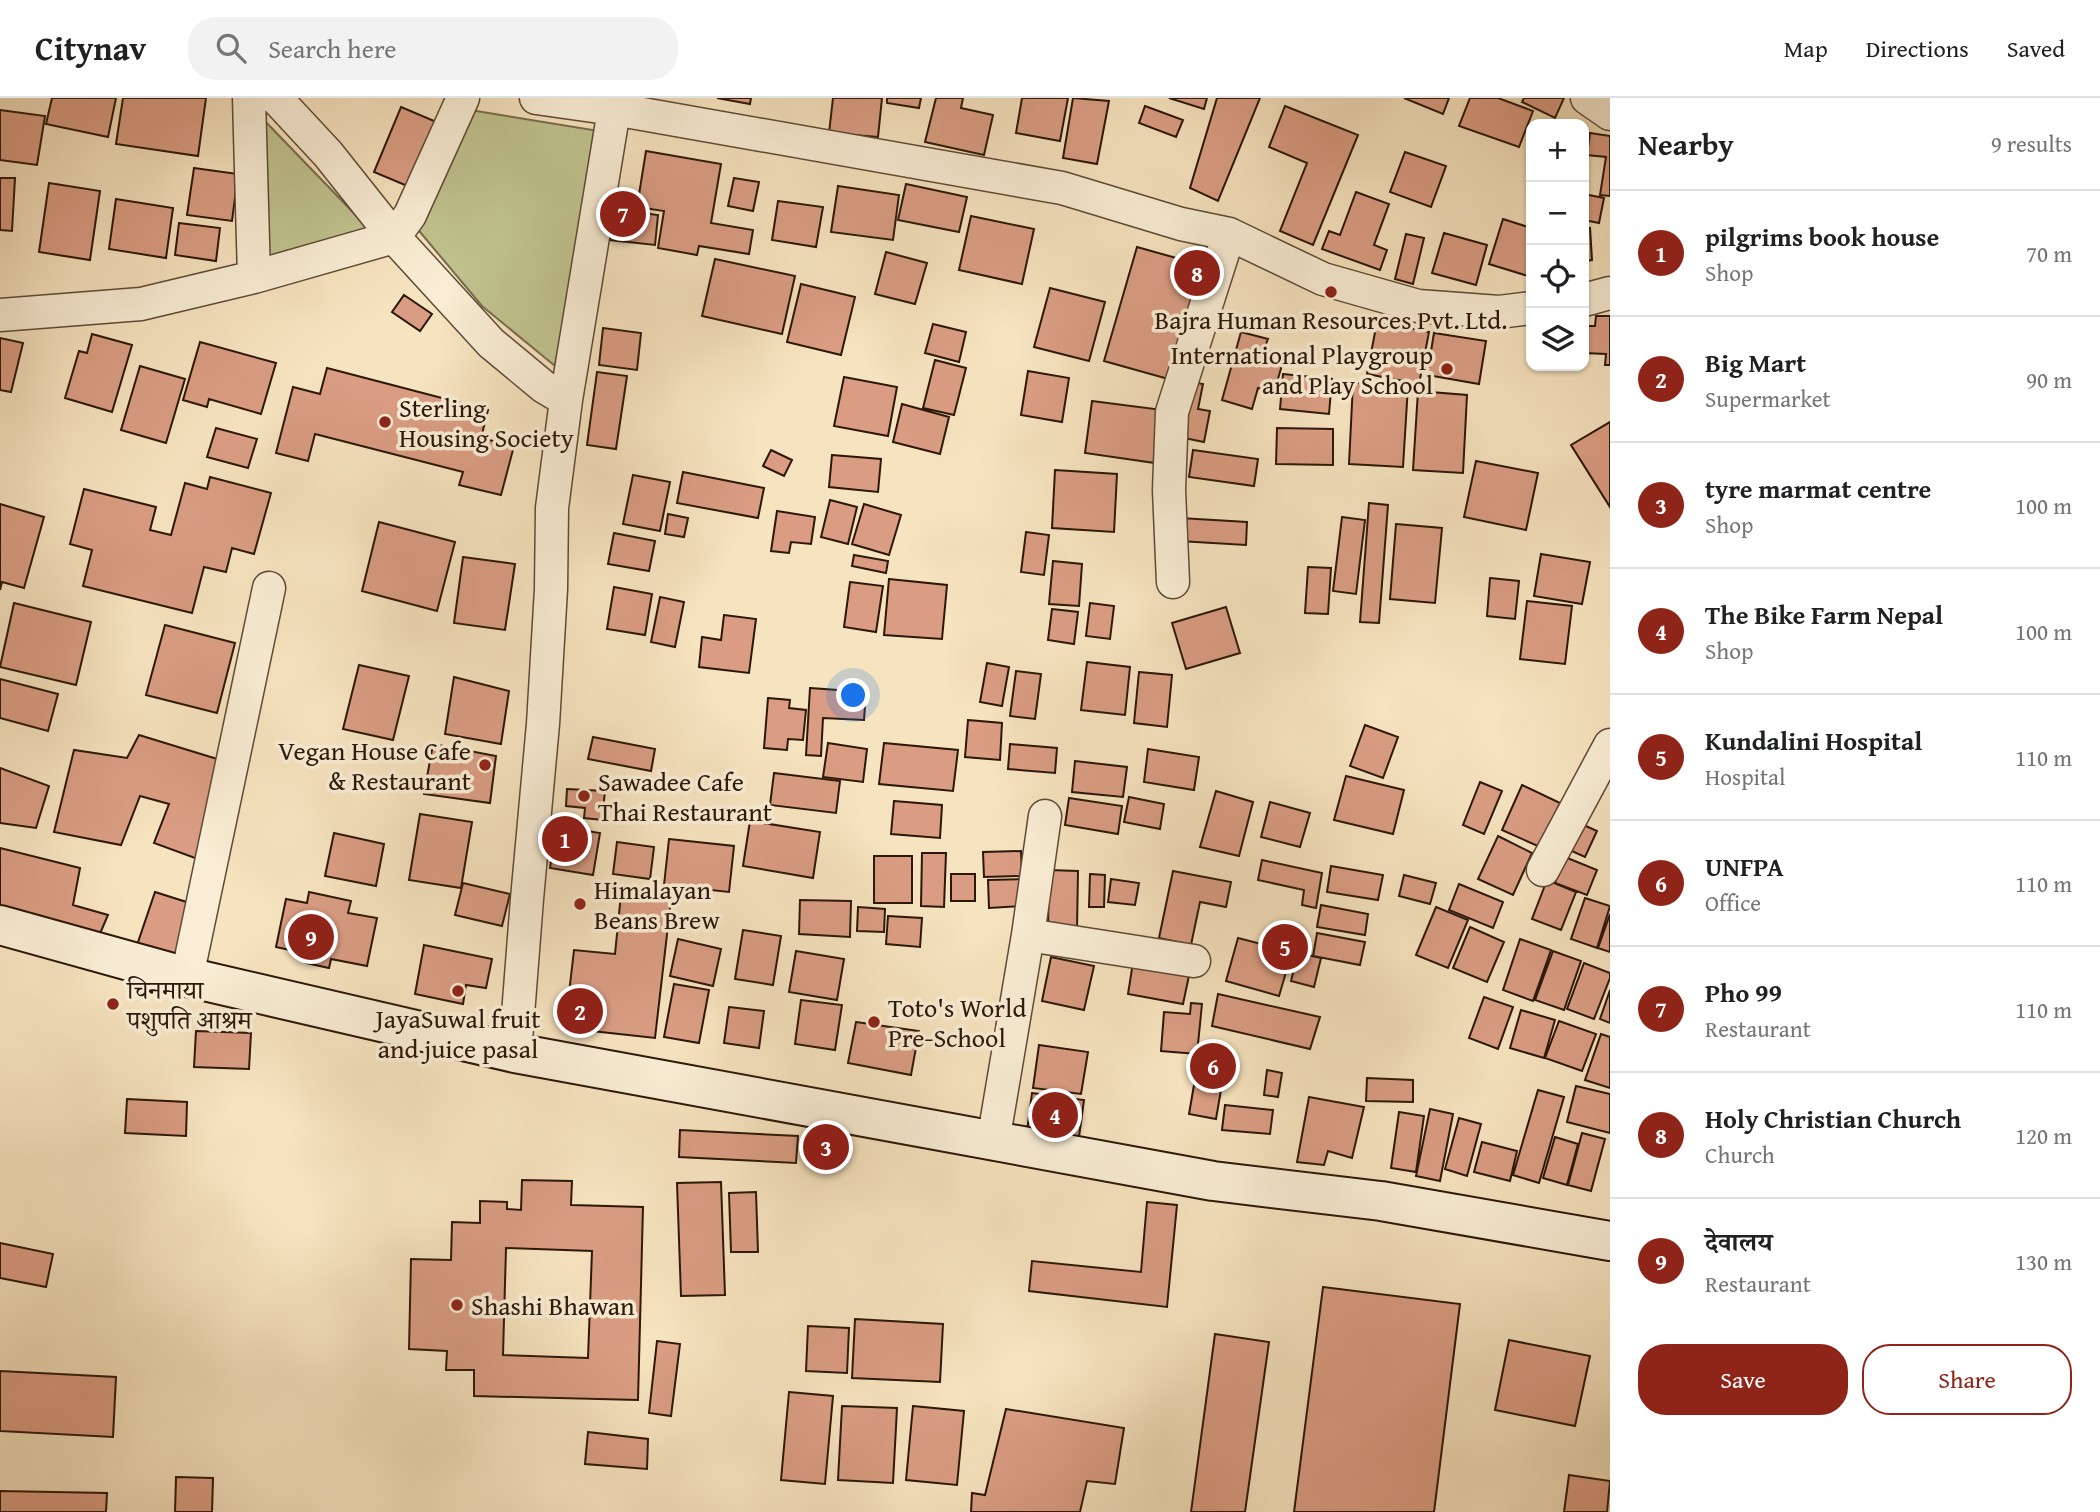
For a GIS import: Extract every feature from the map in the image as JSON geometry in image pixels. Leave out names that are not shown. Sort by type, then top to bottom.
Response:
[{"type":"main road","points":[[0,925],[187,977],[516,1053],[1213,1181],[1381,1201],[1610,1241]]},
{"type":"street","points":[[248,98],[254,277]]},
{"type":"street","points":[[276,98],[328,154],[394,237],[491,343],[544,387],[566,400]]},
{"type":"street","points":[[0,316],[141,304],[254,277],[394,237],[410,215],[463,98]]},
{"type":"street","points":[[536,98],[615,103],[1062,188],[1181,224],[1229,234],[1323,279],[1418,306],[1499,312],[1526,309]]},
{"type":"street","points":[[1587,98],[1610,114]]},
{"type":"street","points":[[516,1053],[543,724],[551,589],[552,508],[566,400],[615,103]]},
{"type":"street","points":[[1173,582],[1169,490],[1172,412],[1229,234]]},
{"type":"street","points":[[1589,299],[1610,293]]},
{"type":"street","points":[[187,977],[269,588]]},
{"type":"street","points":[[1543,870],[1610,745]]},
{"type":"street","points":[[993,1142],[1045,816]]},
{"type":"street","points":[[1028,935],[1194,961]]},
{"type":"green space","points":[[464,109],[599,131],[555,366],[482,306],[415,226]]},
{"type":"green space","points":[[261,117],[373,233],[260,258]]},
{"type":"building","points":[[52,98],[116,98],[108,137],[46,124]]},
{"type":"building","points":[[123,98],[206,98],[198,156],[116,144]]},
{"type":"building","points":[[717,98],[751,98],[750,104]]},
{"type":"building","points":[[833,98],[882,98],[878,137],[829,133]]},
{"type":"building","points":[[887,98],[921,98],[919,108],[887,103]]},
{"type":"building","points":[[936,98],[963,98],[961,108],[993,115],[984,155],[925,142]]},
{"type":"building","points":[[1022,98],[1068,98],[1060,141],[1016,133]]},
{"type":"building","points":[[1073,98],[1109,101],[1097,164],[1063,158]]},
{"type":"building","points":[[1169,98],[1207,98],[1204,109]]},
{"type":"building","points":[[1217,98],[1260,98],[1218,201],[1190,188]]},
{"type":"building","points":[[1404,98],[1449,98],[1443,114]]},
{"type":"building","points":[[1470,98],[1498,98],[1533,111],[1530,119],[1526,119],[1526,129],[1519,147],[1459,126]]},
{"type":"building","points":[[1524,98],[1564,98],[1555,118],[1522,102]]},
{"type":"building","points":[[1145,106],[1183,120],[1176,137],[1139,123]]},
{"type":"building","points":[[1285,106],[1358,135],[1313,245],[1280,231],[1307,163],[1269,147]]},
{"type":"building","points":[[401,107],[439,123],[412,188],[374,172]]},
{"type":"building","points":[[0,110],[45,116],[37,165],[0,160]]},
{"type":"building","points":[[1590,133],[1610,136],[1610,196],[1600,195],[1606,157],[1589,155]]},
{"type":"building","points":[[646,151],[721,164],[711,223],[753,230],[749,254],[699,246],[697,255],[658,248],[664,211],[637,207]]},
{"type":"building","points":[[1405,152],[1446,166],[1431,207],[1390,192]]},
{"type":"building","points":[[194,168],[238,174],[232,221],[187,215]]},
{"type":"building","points":[[0,178],[15,178],[12,231],[0,230]]},
{"type":"building","points":[[734,178],[759,182],[753,211],[728,206]]},
{"type":"building","points":[[49,183],[100,191],[90,260],[39,252]]},
{"type":"building","points":[[906,184],[967,197],[959,232],[898,220]]},
{"type":"building","points":[[838,186],[899,195],[893,240],[831,232]]},
{"type":"building","points":[[1356,192],[1389,204],[1374,245],[1387,250],[1380,270],[1322,249],[1329,231],[1340,235]]},
{"type":"building","points":[[1589,195],[1604,198],[1599,223],[1589,221]]},
{"type":"building","points":[[116,199],[173,208],[166,258],[109,249]]},
{"type":"building","points":[[778,201],[823,207],[816,247],[772,240]]},
{"type":"building","points":[[614,209],[658,215],[655,245],[610,240]]},
{"type":"building","points":[[971,216],[1034,229],[1022,284],[959,270]]},
{"type":"building","points":[[1503,219],[1526,226],[1526,275],[1489,264]]},
{"type":"building","points":[[179,223],[220,228],[216,261],[175,255]]},
{"type":"building","points":[[1589,228],[1592,260],[1589,260],[1589,245]]},
{"type":"building","points":[[1444,233],[1487,245],[1476,285],[1432,273]]},
{"type":"building","points":[[1406,234],[1424,238],[1413,284],[1395,279]]},
{"type":"building","points":[[1137,247],[1212,268],[1179,382],[1104,361]]},
{"type":"building","points":[[886,252],[927,263],[915,304],[875,294]]},
{"type":"building","points":[[715,259],[795,276],[782,334],[702,316]]},
{"type":"building","points":[[801,284],[855,297],[841,355],[787,342]]},
{"type":"building","points":[[1050,288],[1105,302],[1089,361],[1034,347]]},
{"type":"building","points":[[404,295],[432,314],[420,331],[392,312]]},
{"type":"building","points":[[1596,316],[1610,316],[1610,365],[1605,365],[1606,354],[1589,353],[1589,326],[1595,326]]},
{"type":"building","points":[[1377,322],[1429,332],[1419,384],[1367,374]]},
{"type":"building","points":[[933,324],[966,332],[959,362],[925,353]]},
{"type":"building","points":[[603,328],[641,333],[637,370],[599,365]]},
{"type":"building","points":[[1241,332],[1268,339],[1264,349],[1285,355],[1274,392],[1258,388],[1252,409],[1222,400]]},
{"type":"building","points":[[1434,333],[1486,341],[1479,384],[1427,375]]},
{"type":"building","points":[[92,334],[132,345],[112,412],[65,398],[79,351],[87,353]]},
{"type":"building","points":[[0,338],[23,343],[11,392],[0,390]]},
{"type":"building","points":[[200,342],[276,363],[261,414],[209,399],[207,407],[183,400]]},
{"type":"building","points":[[935,360],[966,368],[954,415],[923,408]]},
{"type":"building","points":[[140,366],[185,379],[166,443],[121,430]]},
{"type":"building","name":"Sterling Housing Society","points":[[327,368],[488,410],[481,438],[514,446],[501,495],[459,485],[463,472],[315,434],[308,461],[276,453],[293,387],[320,394]]},
{"type":"building","points":[[1028,371],[1069,378],[1062,422],[1021,415]]},
{"type":"building","points":[[597,372],[627,376],[616,449],[587,445]]},
{"type":"building","points":[[1283,374],[1332,379],[1329,414],[1280,409]]},
{"type":"building","points":[[844,377],[897,387],[888,436],[834,426]]},
{"type":"building","points":[[1190,382],[1203,384],[1198,409],[1210,411],[1204,442],[1179,437]]},
{"type":"building","points":[[1353,383],[1408,386],[1403,467],[1349,464]]},
{"type":"building","points":[[1418,391],[1467,395],[1463,473],[1413,470]]},
{"type":"building","points":[[1092,401],[1163,410],[1155,463],[1085,453]]},
{"type":"building","points":[[902,404],[949,417],[940,454],[893,442]]},
{"type":"building","points":[[1610,422],[1610,507],[1571,445]]},
{"type":"building","points":[[216,428],[257,439],[248,468],[207,457]]},
{"type":"building","points":[[1277,428],[1333,429],[1333,465],[1276,464]]},
{"type":"building","points":[[771,450],[792,460],[784,476],[763,466]]},
{"type":"building","points":[[1193,450],[1258,459],[1254,486],[1189,477]]},
{"type":"building","points":[[832,455],[881,459],[878,492],[829,487]]},
{"type":"building","points":[[1476,461],[1538,473],[1526,530],[1464,517]]},
{"type":"building","points":[[1055,470],[1117,474],[1114,532],[1052,528]]},
{"type":"building","points":[[683,472],[764,488],[758,518],[677,503]]},
{"type":"building","points":[[633,475],[670,482],[660,531],[623,524]]},
{"type":"building","points":[[210,477],[271,493],[254,554],[232,548],[226,572],[204,567],[192,613],[83,586],[92,550],[70,544],[84,489],[156,507],[150,530],[171,535],[185,483],[207,489]]},
{"type":"building","points":[[830,500],[857,507],[848,544],[821,537]]},
{"type":"building","points":[[1369,503],[1388,505],[1379,623],[1360,622]]},
{"type":"building","points":[[0,504],[44,517],[24,588],[2,582],[0,590]]},
{"type":"building","points":[[864,504],[901,515],[889,555],[852,544]]},
{"type":"building","points":[[777,511],[815,517],[811,544],[791,542],[789,553],[771,551]]},
{"type":"building","points":[[668,514],[688,518],[684,537],[665,534]]},
{"type":"building","points":[[1342,517],[1365,520],[1356,594],[1333,591]]},
{"type":"building","points":[[1180,518],[1247,522],[1246,545],[1179,541]]},
{"type":"building","points":[[379,522],[455,542],[437,611],[362,591]]},
{"type":"building","points":[[1396,524],[1442,528],[1435,603],[1390,599]]},
{"type":"building","points":[[1026,532],[1049,535],[1044,575],[1021,572]]},
{"type":"building","points":[[614,533],[655,541],[649,571],[608,564]]},
{"type":"building","points":[[1541,554],[1590,562],[1582,604],[1534,596]]},
{"type":"building","points":[[854,555],[888,561],[886,573],[852,566]]},
{"type":"building","points":[[463,557],[515,564],[505,630],[454,623]]},
{"type":"building","points":[[1053,561],[1082,564],[1079,606],[1049,604]]},
{"type":"building","points":[[1308,567],[1331,568],[1328,614],[1305,613]]},
{"type":"building","points":[[1490,578],[1519,581],[1515,619],[1487,616]]},
{"type":"building","points":[[889,579],[947,585],[942,639],[884,635]]},
{"type":"building","points":[[850,582],[883,586],[876,632],[844,627]]},
{"type":"building","points":[[614,587],[652,594],[645,635],[607,629]]},
{"type":"building","points":[[660,597],[684,602],[675,647],[651,642]]},
{"type":"building","points":[[1527,601],[1572,606],[1565,664],[1520,659]]},
{"type":"building","points":[[14,603],[91,622],[76,685],[0,667]]},
{"type":"building","points":[[1090,603],[1114,606],[1110,639],[1086,636]]},
{"type":"building","points":[[1226,607],[1240,653],[1186,669],[1172,623]]},
{"type":"building","points":[[1052,609],[1078,612],[1074,644],[1048,640]]},
{"type":"building","points":[[724,615],[756,619],[749,673],[699,667],[702,637],[721,640]]},
{"type":"building","points":[[165,625],[235,643],[217,713],[146,695]]},
{"type":"building","points":[[1087,662],[1130,667],[1125,715],[1081,710]]},
{"type":"building","points":[[987,663],[1009,667],[1002,706],[980,702]]},
{"type":"building","points":[[359,665],[409,676],[393,740],[343,729]]},
{"type":"building","points":[[1016,671],[1041,674],[1035,719],[1010,716]]},
{"type":"building","points":[[1139,672],[1172,675],[1167,727],[1134,723]]},
{"type":"building","points":[[454,677],[509,691],[501,744],[445,734]]},
{"type":"building","points":[[0,679],[58,694],[48,731],[0,718]]},
{"type":"building","points":[[810,688],[866,692],[864,720],[823,718],[821,756],[806,755]]},
{"type":"building","points":[[768,698],[790,700],[789,708],[806,710],[803,740],[788,739],[787,750],[764,748]]},
{"type":"building","points":[[968,720],[1002,723],[1000,760],[965,757]]},
{"type":"building","points":[[1365,725],[1398,737],[1383,778],[1350,766]]},
{"type":"building","points":[[139,735],[227,762],[203,861],[154,843],[169,804],[140,796],[121,845],[54,832],[74,750],[127,758]]},
{"type":"building","points":[[593,737],[655,749],[651,771],[588,759]]},
{"type":"building","points":[[828,743],[867,749],[863,782],[823,777]]},
{"type":"building","points":[[884,743],[958,750],[953,791],[879,784]]},
{"type":"building","points":[[433,744],[496,756],[490,803],[424,794]]},
{"type":"building","points":[[1010,744],[1057,748],[1055,773],[1008,769]]},
{"type":"building","points":[[1148,749],[1199,757],[1194,790],[1144,782]]},
{"type":"building","points":[[1075,761],[1127,767],[1123,797],[1072,792]]},
{"type":"building","points":[[0,768],[49,786],[36,828],[0,823]]},
{"type":"building","points":[[774,773],[840,781],[836,813],[770,805]]},
{"type":"building","points":[[1346,776],[1404,790],[1393,834],[1334,820]]},
{"type":"building","points":[[1480,782],[1502,791],[1484,834],[1463,825]]},
{"type":"building","points":[[1522,785],[1560,803],[1540,847],[1502,830]]},
{"type":"building","points":[[567,789],[605,791],[602,820],[584,818],[585,808],[566,806]]},
{"type":"building","points":[[1216,791],[1253,802],[1239,856],[1200,847]]},
{"type":"building","points":[[1129,797],[1164,804],[1160,829],[1124,822]]},
{"type":"building","points":[[1069,798],[1122,806],[1118,834],[1065,825]]},
{"type":"building","points":[[894,801],[942,805],[940,838],[891,834]]},
{"type":"building","points":[[1270,802],[1310,813],[1300,847],[1261,837]]},
{"type":"building","points":[[420,814],[472,822],[461,888],[409,880]]},
{"type":"building","points":[[750,821],[820,832],[813,878],[743,866]]},
{"type":"building","points":[[1577,822],[1597,831],[1585,857],[1565,848]]},
{"type":"building","points":[[556,826],[600,833],[593,875],[550,868]]},
{"type":"building","points":[[334,833],[384,844],[376,886],[325,876]]},
{"type":"building","points":[[1498,836],[1532,853],[1513,895],[1478,879]]},
{"type":"building","points":[[669,839],[734,846],[729,892],[664,885]]},
{"type":"building","points":[[617,842],[654,847],[650,879],[613,874]]},
{"type":"building","points":[[0,848],[80,868],[73,905],[108,915],[99,936],[0,910]]},
{"type":"building","points":[[1021,851],[1022,876],[984,877],[983,852]]},
{"type":"building","points":[[922,853],[946,853],[944,907],[921,906]]},
{"type":"building","points":[[874,856],[912,856],[912,903],[874,903]]},
{"type":"building","points":[[1565,857],[1597,870],[1587,895],[1555,883]]},
{"type":"building","points":[[1262,860],[1322,873],[1316,908],[1302,905],[1304,890],[1258,880]]},
{"type":"building","points":[[1331,866],[1383,875],[1378,900],[1327,892]]},
{"type":"building","points":[[1049,870],[1078,871],[1077,930],[1048,929]]},
{"type":"building","points":[[1173,871],[1231,882],[1226,907],[1200,902],[1191,945],[1159,938]]},
{"type":"building","points":[[951,874],[975,874],[975,901],[951,901]]},
{"type":"building","points":[[1090,874],[1105,875],[1104,907],[1089,907]]},
{"type":"building","points":[[1404,875],[1436,883],[1430,904],[1399,896]]},
{"type":"building","points":[[1023,879],[1024,906],[989,908],[988,880]]},
{"type":"building","points":[[1111,879],[1139,883],[1135,905],[1108,902]]},
{"type":"building","points":[[1547,880],[1576,892],[1561,930],[1532,919]]},
{"type":"building","points":[[463,883],[510,894],[502,926],[455,915]]},
{"type":"building","points":[[1459,884],[1503,902],[1493,928],[1449,910]]},
{"type":"building","points":[[155,892],[196,905],[182,962],[135,951]]},
{"type":"building","points":[[309,892],[351,901],[348,913],[377,918],[367,966],[331,959],[329,968],[306,963],[308,954],[276,947],[286,899],[307,903]]},
{"type":"building","points":[[621,894],[671,900],[655,1038],[565,1028],[574,950],[615,954]]},
{"type":"building","points":[[1585,898],[1610,906],[1597,948],[1571,939]]},
{"type":"building","points":[[800,900],[851,901],[850,937],[799,934]]},
{"type":"building","points":[[1321,905],[1368,914],[1365,935],[1317,927]]},
{"type":"building","points":[[858,907],[885,909],[884,932],[857,931]]},
{"type":"building","points":[[1436,907],[1468,920],[1448,968],[1416,955]]},
{"type":"building","points":[[1610,914],[1610,952],[1598,948]]},
{"type":"building","points":[[888,916],[922,918],[920,947],[886,944]]},
{"type":"building","points":[[1470,927],[1504,942],[1487,982],[1453,968]]},
{"type":"building","points":[[743,930],[781,936],[773,985],[735,979]]},
{"type":"building","points":[[1317,933],[1365,942],[1360,965],[1313,956]]},
{"type":"building","points":[[1238,938],[1292,952],[1279,996],[1226,981]]},
{"type":"building","points":[[678,939],[721,949],[713,986],[670,976]]},
{"type":"building","points":[[1520,939],[1551,950],[1533,1001],[1503,990]]},
{"type":"building","points":[[424,945],[492,959],[486,988],[466,985],[463,1004],[415,994]]},
{"type":"building","points":[[796,951],[844,959],[837,1000],[789,992]]},
{"type":"building","points":[[1553,951],[1581,961],[1564,1010],[1535,1000]]},
{"type":"building","points":[[1298,953],[1321,958],[1314,987],[1291,981]]},
{"type":"building","points":[[1134,956],[1191,966],[1183,1004],[1128,994]]},
{"type":"building","points":[[1051,957],[1094,966],[1084,1010],[1042,1001]]},
{"type":"building","points":[[1584,963],[1610,973],[1594,1019],[1567,1009]]},
{"type":"building","points":[[674,984],[709,990],[699,1043],[664,1037]]},
{"type":"building","points":[[1610,990],[1610,1023],[1600,1019]]},
{"type":"building","points":[[1218,994],[1320,1017],[1310,1049],[1212,1026]]},
{"type":"building","points":[[1484,997],[1513,1007],[1498,1049],[1469,1038]]},
{"type":"building","points":[[801,1000],[842,1005],[835,1050],[795,1044]]},
{"type":"building","points":[[1191,1003],[1202,1004],[1197,1054],[1161,1051],[1164,1012],[1190,1014]]},
{"type":"building","points":[[729,1007],[764,1011],[759,1048],[724,1043]]},
{"type":"building","points":[[1521,1010],[1555,1020],[1544,1058],[1510,1048]]},
{"type":"building","points":[[1559,1021],[1596,1034],[1582,1071],[1545,1058]]},
{"type":"building","points":[[856,1022],[919,1031],[911,1075],[848,1063]]},
{"type":"building","points":[[196,1031],[251,1033],[249,1069],[194,1067]]},
{"type":"building","points":[[1601,1034],[1610,1037],[1610,1088],[1585,1080]]},
{"type":"building","points":[[1039,1045],[1088,1052],[1081,1094],[1033,1088]]},
{"type":"building","points":[[1199,1056],[1226,1061],[1216,1119],[1189,1114]]},
{"type":"building","points":[[1267,1070],[1282,1073],[1278,1097],[1264,1095]]},
{"type":"building","points":[[1367,1078],[1413,1080],[1413,1102],[1366,1101]]},
{"type":"building","points":[[1576,1086],[1610,1094],[1610,1133],[1567,1122]]},
{"type":"building","points":[[1538,1090],[1564,1097],[1539,1183],[1513,1175]]},
{"type":"building","points":[[1032,1093],[1084,1100],[1079,1137],[1027,1131]]},
{"type":"building","points":[[1309,1097],[1364,1107],[1352,1158],[1328,1151],[1324,1165],[1297,1162]]},
{"type":"building","points":[[127,1099],[187,1102],[186,1136],[125,1133]]},
{"type":"building","points":[[1225,1105],[1273,1110],[1270,1134],[1222,1130]]},
{"type":"building","points":[[1430,1109],[1453,1114],[1440,1181],[1416,1176]]},
{"type":"building","points":[[1399,1112],[1424,1116],[1416,1172],[1391,1168]]},
{"type":"building","points":[[1459,1118],[1481,1124],[1467,1176],[1445,1169]]},
{"type":"building","points":[[680,1130],[798,1136],[796,1163],[679,1157]]},
{"type":"building","points":[[1582,1133],[1605,1139],[1591,1191],[1568,1185]]},
{"type":"building","points":[[1555,1137],[1578,1144],[1567,1185],[1543,1178]]},
{"type":"building","points":[[1482,1142],[1517,1151],[1510,1181],[1474,1172]]},
{"type":"building","name":"Shashi Bhawan","points":[[522,1180],[572,1181],[571,1205],[643,1207],[638,1400],[474,1396],[474,1370],[446,1370],[447,1351],[409,1349],[411,1259],[451,1260],[452,1222],[480,1223],[480,1201],[507,1202],[507,1209],[521,1210]],"holes":[[[506,1248],[592,1251],[588,1358],[503,1355]]]},
{"type":"building","points":[[721,1182],[725,1295],[681,1296],[677,1183]]},
{"type":"building","points":[[756,1192],[758,1252],[731,1252],[729,1193]]},
{"type":"building","points":[[1147,1202],[1177,1205],[1167,1307],[1029,1291],[1032,1261],[1141,1272]]},
{"type":"building","points":[[0,1243],[53,1254],[46,1287],[0,1278]]},
{"type":"building","points":[[1323,1287],[1460,1304],[1434,1512],[1294,1512]]},
{"type":"building","points":[[855,1319],[943,1324],[940,1382],[852,1378]]},
{"type":"building","points":[[808,1326],[849,1328],[847,1373],[806,1371]]},
{"type":"building","points":[[1215,1334],[1269,1342],[1245,1512],[1191,1512]]},
{"type":"building","points":[[1509,1340],[1590,1356],[1575,1426],[1495,1410]]},
{"type":"building","points":[[657,1341],[680,1344],[671,1416],[649,1413]]},
{"type":"building","points":[[0,1371],[116,1377],[113,1437],[0,1431]]},
{"type":"building","points":[[789,1392],[833,1396],[825,1484],[781,1480]]},
{"type":"building","points":[[842,1406],[897,1408],[893,1483],[838,1480]]},
{"type":"building","points":[[913,1406],[964,1411],[957,1485],[906,1480]]},
{"type":"building","points":[[1006,1409],[1124,1428],[1115,1484],[1087,1481],[1080,1512],[971,1512],[972,1493],[985,1495]]},
{"type":"building","points":[[588,1432],[648,1439],[647,1469],[585,1464]]},
{"type":"building","points":[[1569,1475],[1610,1481],[1607,1512],[1564,1512]]},
{"type":"building","points":[[176,1477],[213,1478],[212,1512],[175,1512]]},
{"type":"building","points":[[0,1491],[107,1493],[106,1512],[0,1512]]},
{"type":"place","name":"Pho 99","points":[[623,214]]},
{"type":"place","name":"Holy Christian Church","points":[[1197,273]]},
{"type":"place","name":"Bajra Human Resources Pvt. Ltd.","points":[[1331,292]]},
{"type":"place","name":"International Playgroup and Play School","points":[[1447,369]]},
{"type":"place","name":"Sterling Housing Society","points":[[385,422]]},
{"type":"place","name":"Vegan House Cafe & Restaurant","points":[[485,765]]},
{"type":"place","name":"Sawadee Cafe Thai Restaurant","points":[[584,796]]},
{"type":"place","name":"pilgrims book house","points":[[565,839]]},
{"type":"place","name":"Himalayan Beans Brew","points":[[580,904]]},
{"type":"place","name":"देवालय","points":[[311,937]]},
{"type":"place","name":"Kundalini Hospital","points":[[1285,947]]},
{"type":"place","name":"JayaSuwal fruit and juice pasal","points":[[458,991]]},
{"type":"place","name":"चिनमाया पशुपति आश्रम","points":[[113,1004]]},
{"type":"place","name":"Big Mart","points":[[580,1011]]},
{"type":"place","name":"Toto's World Pre-School","points":[[874,1022]]},
{"type":"place","name":"UNFPA","points":[[1213,1066]]},
{"type":"place","name":"The Bike Farm Nepal","points":[[1055,1115]]},
{"type":"place","name":"tyre marmat centre","points":[[826,1147]]},
{"type":"place","name":"Shashi Bhawan","points":[[457,1305]]}]
